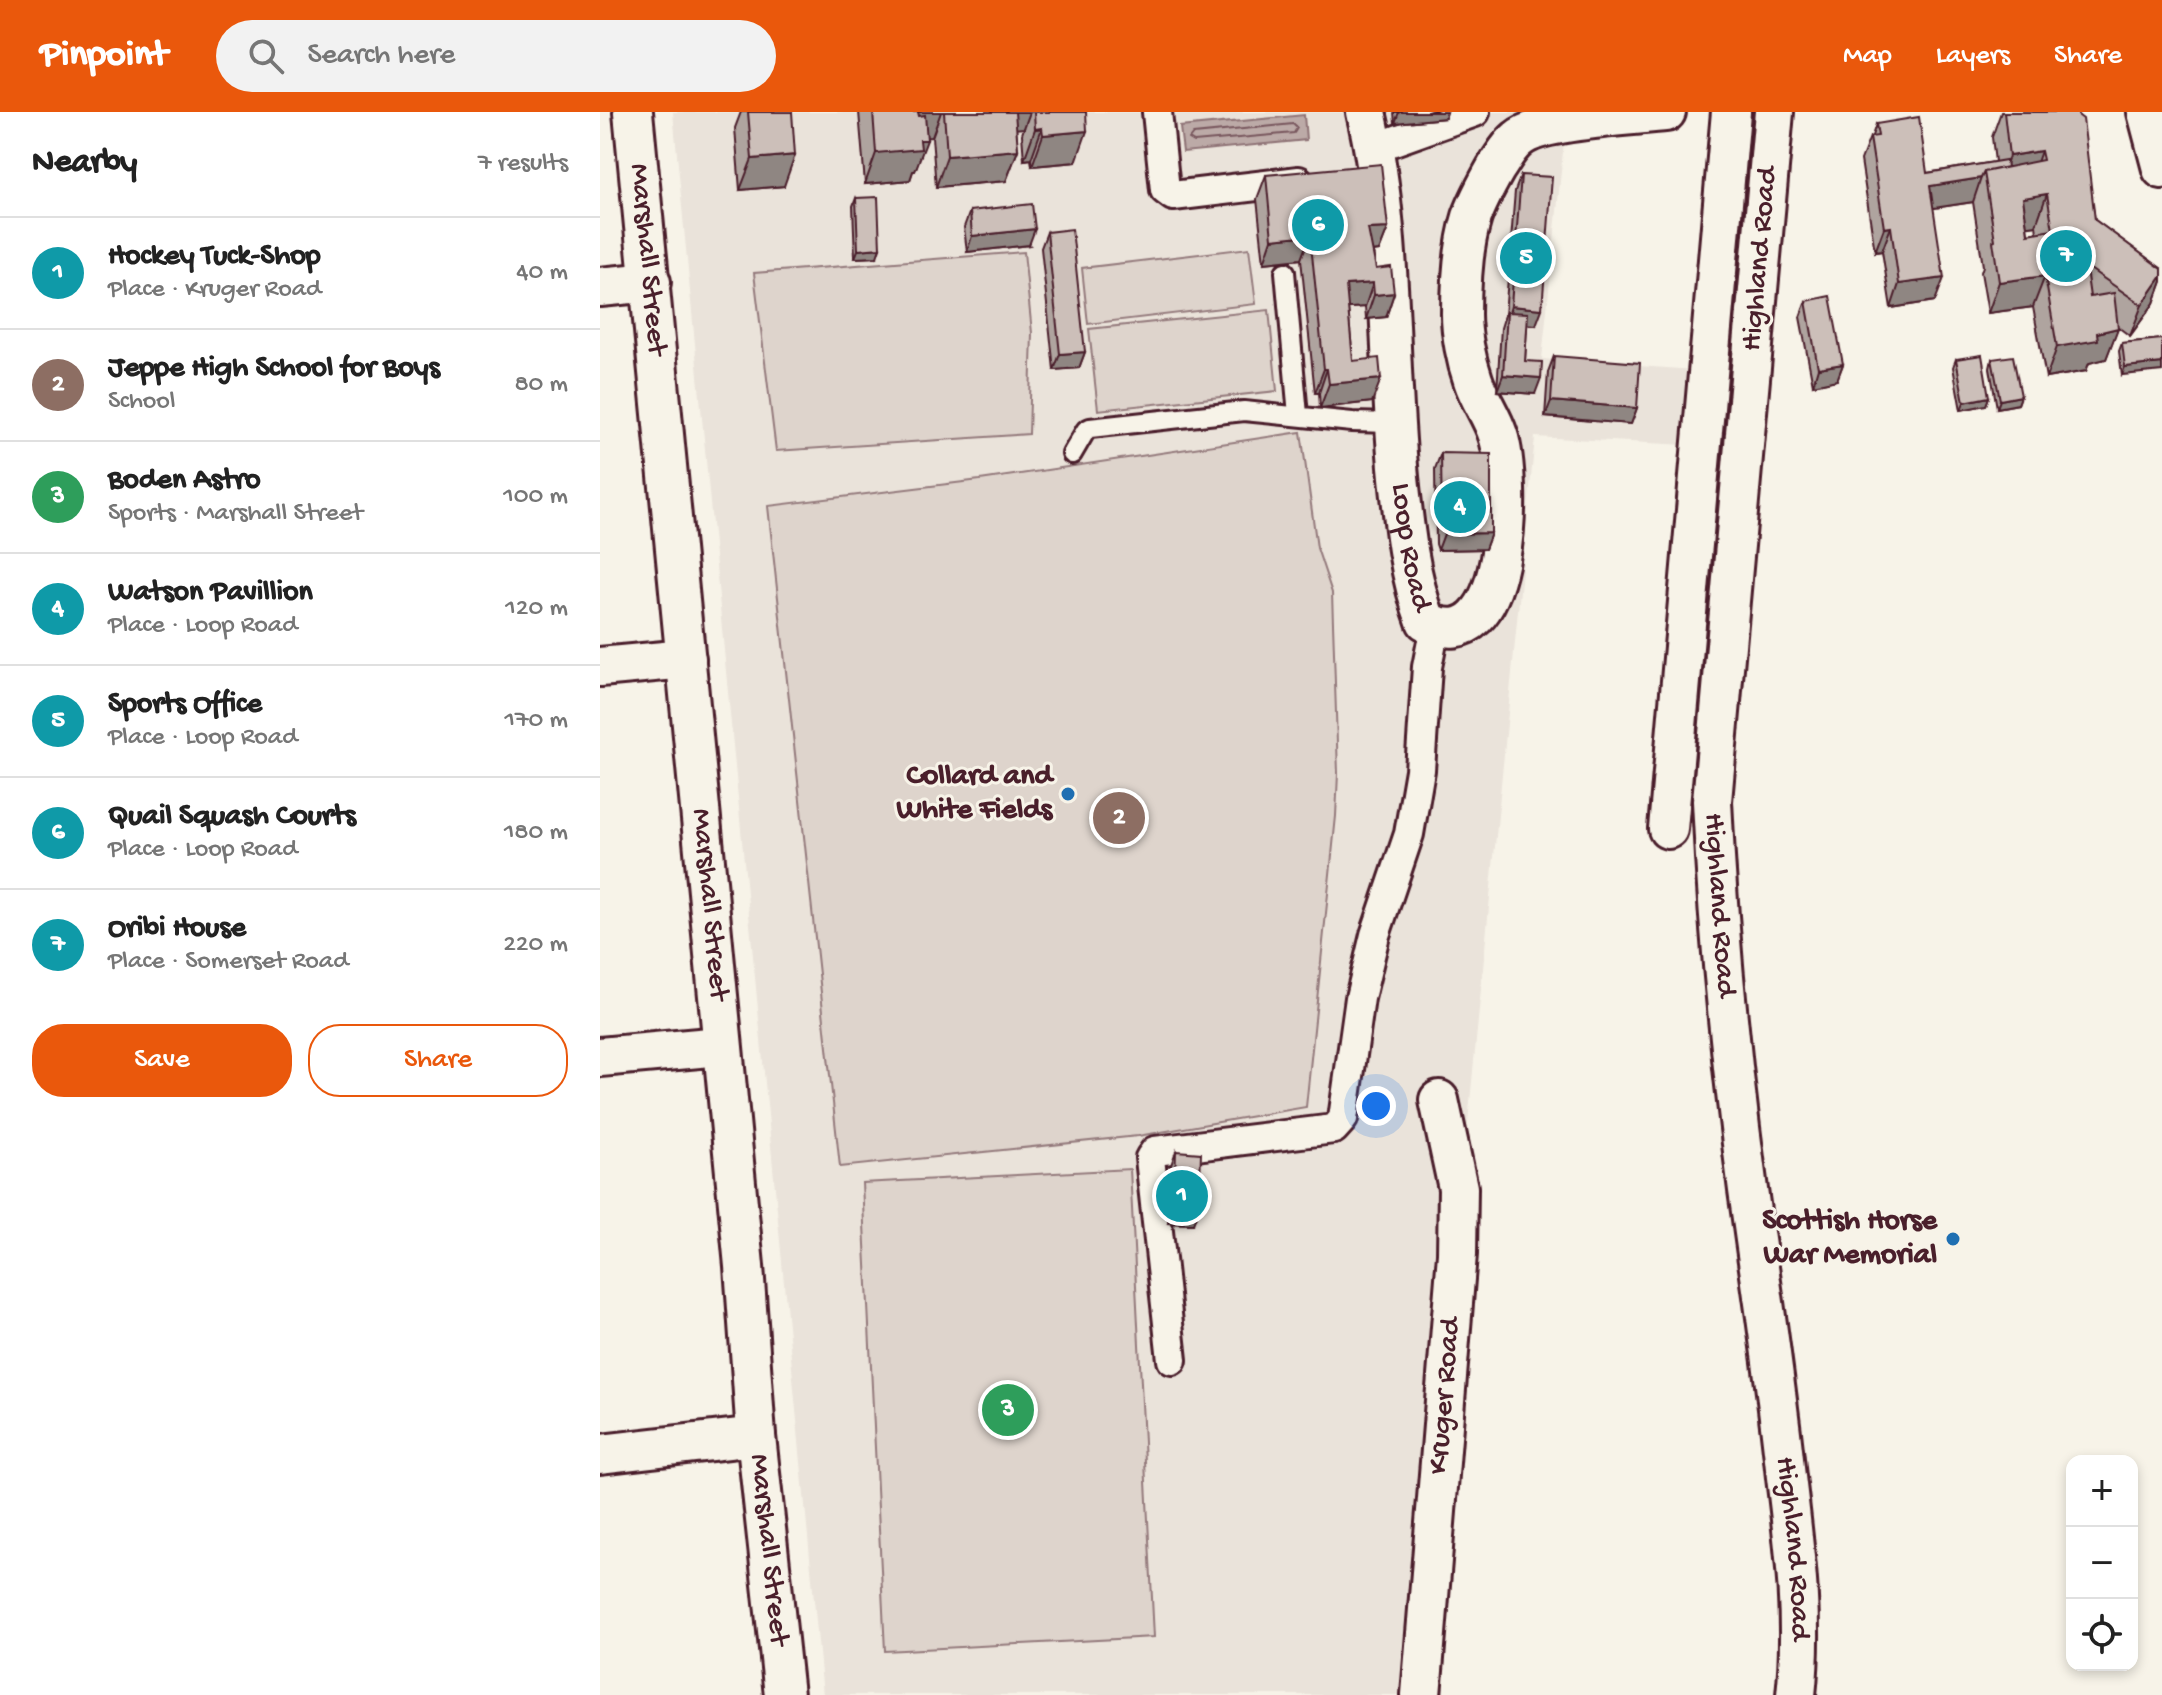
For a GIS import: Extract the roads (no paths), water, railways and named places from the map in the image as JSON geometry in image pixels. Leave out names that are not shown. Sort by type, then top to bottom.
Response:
[{"type":"street","name":"Marshall Street","points":[[633,112],[744,1266],[756,1436],[784,1695]]},
{"type":"street","points":[[1157,112],[1165,190],[1173,196],[1357,168],[1475,112]]},
{"type":"street","name":"Loop Road","points":[[1366,112],[1357,168],[1390,295],[1393,423],[1403,518],[1418,602],[1426,621],[1450,628],[1467,625],[1480,614],[1490,595],[1504,536],[1507,506],[1499,437],[1473,382],[1461,316],[1471,220],[1480,197],[1506,151],[1519,137],[1532,130],[1666,112]]},
{"type":"street","name":"Highland Road","points":[[1668,829],[1731,112]]},
{"type":"street","name":"Highland Road","points":[[1774,112],[1712,801],[1717,906],[1737,1101],[1797,1567],[1800,1611],[1796,1695]]},
{"type":"street","points":[[2147,112],[2162,169]]},
{"type":"street","points":[[600,287],[651,282]]},
{"type":"street","points":[[1172,1360],[1150,1158],[1155,1151],[1334,1129],[1343,1119],[1360,998],[1375,935],[1409,834],[1420,770],[1427,667],[1435,626]]},
{"type":"street","points":[[600,667],[686,659]]},
{"type":"street","points":[[600,1057],[721,1046]]},
{"type":"street","name":"Kruger Road","points":[[1421,1695],[1459,1205],[1455,1170],[1439,1100]]},
{"type":"street","points":[[600,1454],[756,1436]]},
{"type":"lane","points":[[1285,272],[1298,415]]},
{"type":"lane","points":[[1072,454],[1090,428],[1244,411],[1393,423]]},
{"type":"water","points":[[1304,115],[1306,140],[1183,152],[1180,127]]},
{"type":"place","name":"Quail Squash Courts","points":[[1318,225]]},
{"type":"place","name":"Oribi House","points":[[2066,256]]},
{"type":"place","name":"Sports Office","points":[[1526,258]]},
{"type":"place","name":"Watson Pavillion","points":[[1460,507]]},
{"type":"place","name":"Collard and White Fields","points":[[1068,794]]},
{"type":"place","name":"Jeppe High School for Boys","points":[[1119,818]]},
{"type":"place","name":"Hockey Tuck-Shop","points":[[1182,1196]]},
{"type":"place","name":"Scottish Horse War Memorial","points":[[1953,1239]]},
{"type":"place","name":"Boden Astro","points":[[1008,1410]]}]
